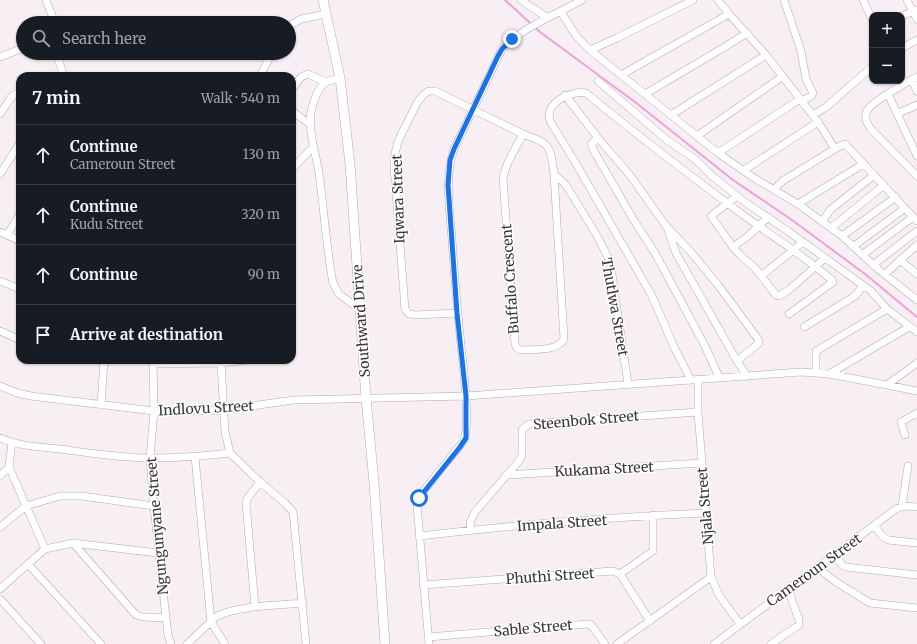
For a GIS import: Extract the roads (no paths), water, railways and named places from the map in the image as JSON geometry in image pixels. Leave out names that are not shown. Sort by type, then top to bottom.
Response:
[{"type":"main road","name":"Southward Drive","points":[[323,0],[340,78],[350,164],[385,644]]},
{"type":"street","points":[[46,0],[52,16]]},
{"type":"street","points":[[521,0],[546,20]]},
{"type":"street","points":[[428,640],[417,505],[419,498],[466,438],[466,396],[457,313],[448,172],[450,160],[502,49],[522,32],[582,0]]},
{"type":"street","points":[[590,50],[693,0]]},
{"type":"street","points":[[718,0],[783,76],[818,122],[835,149]]},
{"type":"street","points":[[718,154],[801,100],[813,94],[806,79],[801,51],[784,0]]},
{"type":"street","points":[[863,0],[869,13]]},
{"type":"street","points":[[907,0],[915,11],[917,19]]},
{"type":"street","points":[[905,15],[915,11]]},
{"type":"street","points":[[561,12],[577,37],[590,50],[718,154],[754,178],[798,204],[842,236],[873,265],[917,300]]},
{"type":"street","points":[[296,22],[301,19],[326,14]]},
{"type":"street","points":[[622,75],[729,14]]},
{"type":"street","points":[[645,94],[747,33]]},
{"type":"street","points":[[905,46],[917,40]]},
{"type":"street","points":[[0,57],[16,51]]},
{"type":"street","points":[[671,115],[766,55]]},
{"type":"street","points":[[58,60],[62,72]]},
{"type":"street","points":[[262,72],[268,60]]},
{"type":"street","points":[[813,115],[826,107],[869,70]]},
{"type":"street","points":[[296,84],[301,77],[308,74],[324,82],[340,78]]},
{"type":"street","points":[[697,136],[783,76]]},
{"type":"street","points":[[914,78],[917,91]]},
{"type":"street","points":[[598,81],[667,140],[695,159],[711,175],[737,196],[872,291],[887,310],[917,332]]},
{"type":"street","points":[[324,82],[315,97],[311,113],[311,125],[313,147],[319,171],[333,282],[339,294],[361,310]]},
{"type":"street","points":[[899,84],[868,109],[866,121],[876,135],[917,176]]},
{"type":"street","name":"Iqwara Street","points":[[457,313],[415,315],[410,314],[405,309],[394,158],[398,141],[417,103],[424,94],[429,91],[439,93],[473,109]]},
{"type":"street","points":[[695,380],[675,349],[652,296],[550,121],[548,115],[551,108],[559,99],[565,95],[581,92],[586,93],[658,151],[759,227],[816,266],[832,280],[833,282],[789,314]]},
{"type":"street","points":[[0,114],[12,96],[16,94]]},
{"type":"street","points":[[888,94],[917,156]]},
{"type":"street","points":[[565,95],[598,138],[629,174],[666,226],[706,269],[759,340],[759,343],[737,361]]},
{"type":"street","points":[[897,114],[917,105]]},
{"type":"street","points":[[473,109],[522,134],[547,144],[558,136]]},
{"type":"street","points":[[296,114],[311,125]]},
{"type":"street","points":[[744,170],[818,122]]},
{"type":"street","name":"Buffalo Crescent","points":[[522,134],[508,162],[503,177],[514,339],[518,349],[549,348],[558,346],[564,339],[554,174],[551,153],[547,144]]},
{"type":"street","points":[[598,138],[591,144],[594,151],[704,344],[719,377]]},
{"type":"street","points":[[774,189],[784,180],[846,144],[915,218],[862,255]]},
{"type":"street","points":[[296,165],[313,147]]},
{"type":"street","points":[[0,174],[16,149]]},
{"type":"street","points":[[798,204],[864,164]]},
{"type":"street","name":"Thutlwa Street","points":[[554,174],[569,190],[599,239],[610,261],[628,384]]},
{"type":"street","points":[[822,222],[830,210],[874,175]]},
{"type":"street","points":[[831,228],[884,185]]},
{"type":"street","points":[[737,196],[711,216],[733,248],[752,265],[772,292],[776,295],[779,296],[790,289],[825,258]]},
{"type":"street","points":[[842,236],[896,197]]},
{"type":"street","points":[[854,246],[906,208]]},
{"type":"street","points":[[733,248],[759,227],[768,217]]},
{"type":"street","points":[[7,235],[16,220]]},
{"type":"street","points":[[666,226],[676,253],[747,376]]},
{"type":"street","points":[[873,265],[917,231]]},
{"type":"street","points":[[0,232],[16,239]]},
{"type":"street","points":[[761,276],[803,242]]},
{"type":"street","points":[[885,274],[917,245]]},
{"type":"street","points":[[900,260],[917,274]]},
{"type":"street","points":[[0,281],[16,288]]},
{"type":"street","points":[[804,327],[855,296],[863,286]]},
{"type":"street","points":[[816,373],[816,351],[887,310]]},
{"type":"street","points":[[829,374],[909,327]]},
{"type":"street","points":[[0,331],[16,338]]},
{"type":"street","points":[[887,385],[917,363]]},
{"type":"street","points":[[101,405],[104,364]]},
{"type":"street","name":"Ngungunyane Street","points":[[153,364],[154,411],[150,458],[158,553],[168,635],[171,644]]},
{"type":"street","points":[[221,364],[225,437],[230,453],[260,482],[286,502],[293,512],[306,644]]},
{"type":"street","name":"Indlovu Street","points":[[0,386],[17,393],[31,396],[154,411],[223,410],[294,400],[466,396],[801,372],[829,374],[917,391]]},
{"type":"street","name":"Njala Street","points":[[695,380],[711,577],[719,595],[740,624]]},
{"type":"street","name":"Steenbok Street","points":[[471,530],[470,522],[475,512],[519,461],[522,455],[522,430],[529,424],[698,412]]},
{"type":"street","points":[[905,435],[901,422],[917,413]]},
{"type":"street","points":[[0,438],[12,442],[98,454],[150,458],[195,457],[230,453]]},
{"type":"street","points":[[12,442],[9,467],[45,549]]},
{"type":"street","points":[[195,457],[211,622],[225,644]]},
{"type":"street","name":"Kukama Street","points":[[506,475],[701,463]]},
{"type":"street","points":[[908,466],[902,506],[917,507]]},
{"type":"street","points":[[0,476],[9,467]]},
{"type":"street","points":[[255,607],[246,503],[247,499],[260,482]]},
{"type":"street","points":[[0,527],[26,506],[60,496],[81,496],[154,506]]},
{"type":"street","name":"Cameroun Street","points":[[719,642],[740,624],[902,506]]},
{"type":"street","name":"Impala Street","points":[[419,536],[471,530],[653,516],[705,514]]},
{"type":"street","points":[[650,620],[620,574],[653,551],[653,516]]},
{"type":"street","points":[[874,525],[882,536],[888,540],[917,543]]},
{"type":"street","points":[[73,543],[136,615],[143,617],[166,618]]},
{"type":"street","points":[[0,589],[45,549],[73,543],[158,553]]},
{"type":"street","points":[[835,555],[842,565],[846,567],[917,575]]},
{"type":"street","points":[[28,564],[101,644]]},
{"type":"street","points":[[818,568],[836,582],[870,603],[917,608]]},
{"type":"street","name":"Phuthi Street","points":[[424,585],[612,571],[620,574]]},
{"type":"street","points":[[616,644],[711,577]]},
{"type":"street","points":[[771,644],[799,625],[799,620],[788,589]]},
{"type":"street","points":[[0,599],[41,644]]},
{"type":"street","points":[[187,644],[217,616],[223,613],[255,607],[303,603]]},
{"type":"street","name":"Sable Street","points":[[428,640],[587,624],[591,625],[605,644]]},
{"type":"waterway","points":[[505,0],[540,32],[635,102],[733,180],[792,220],[865,274],[917,317]]}]
